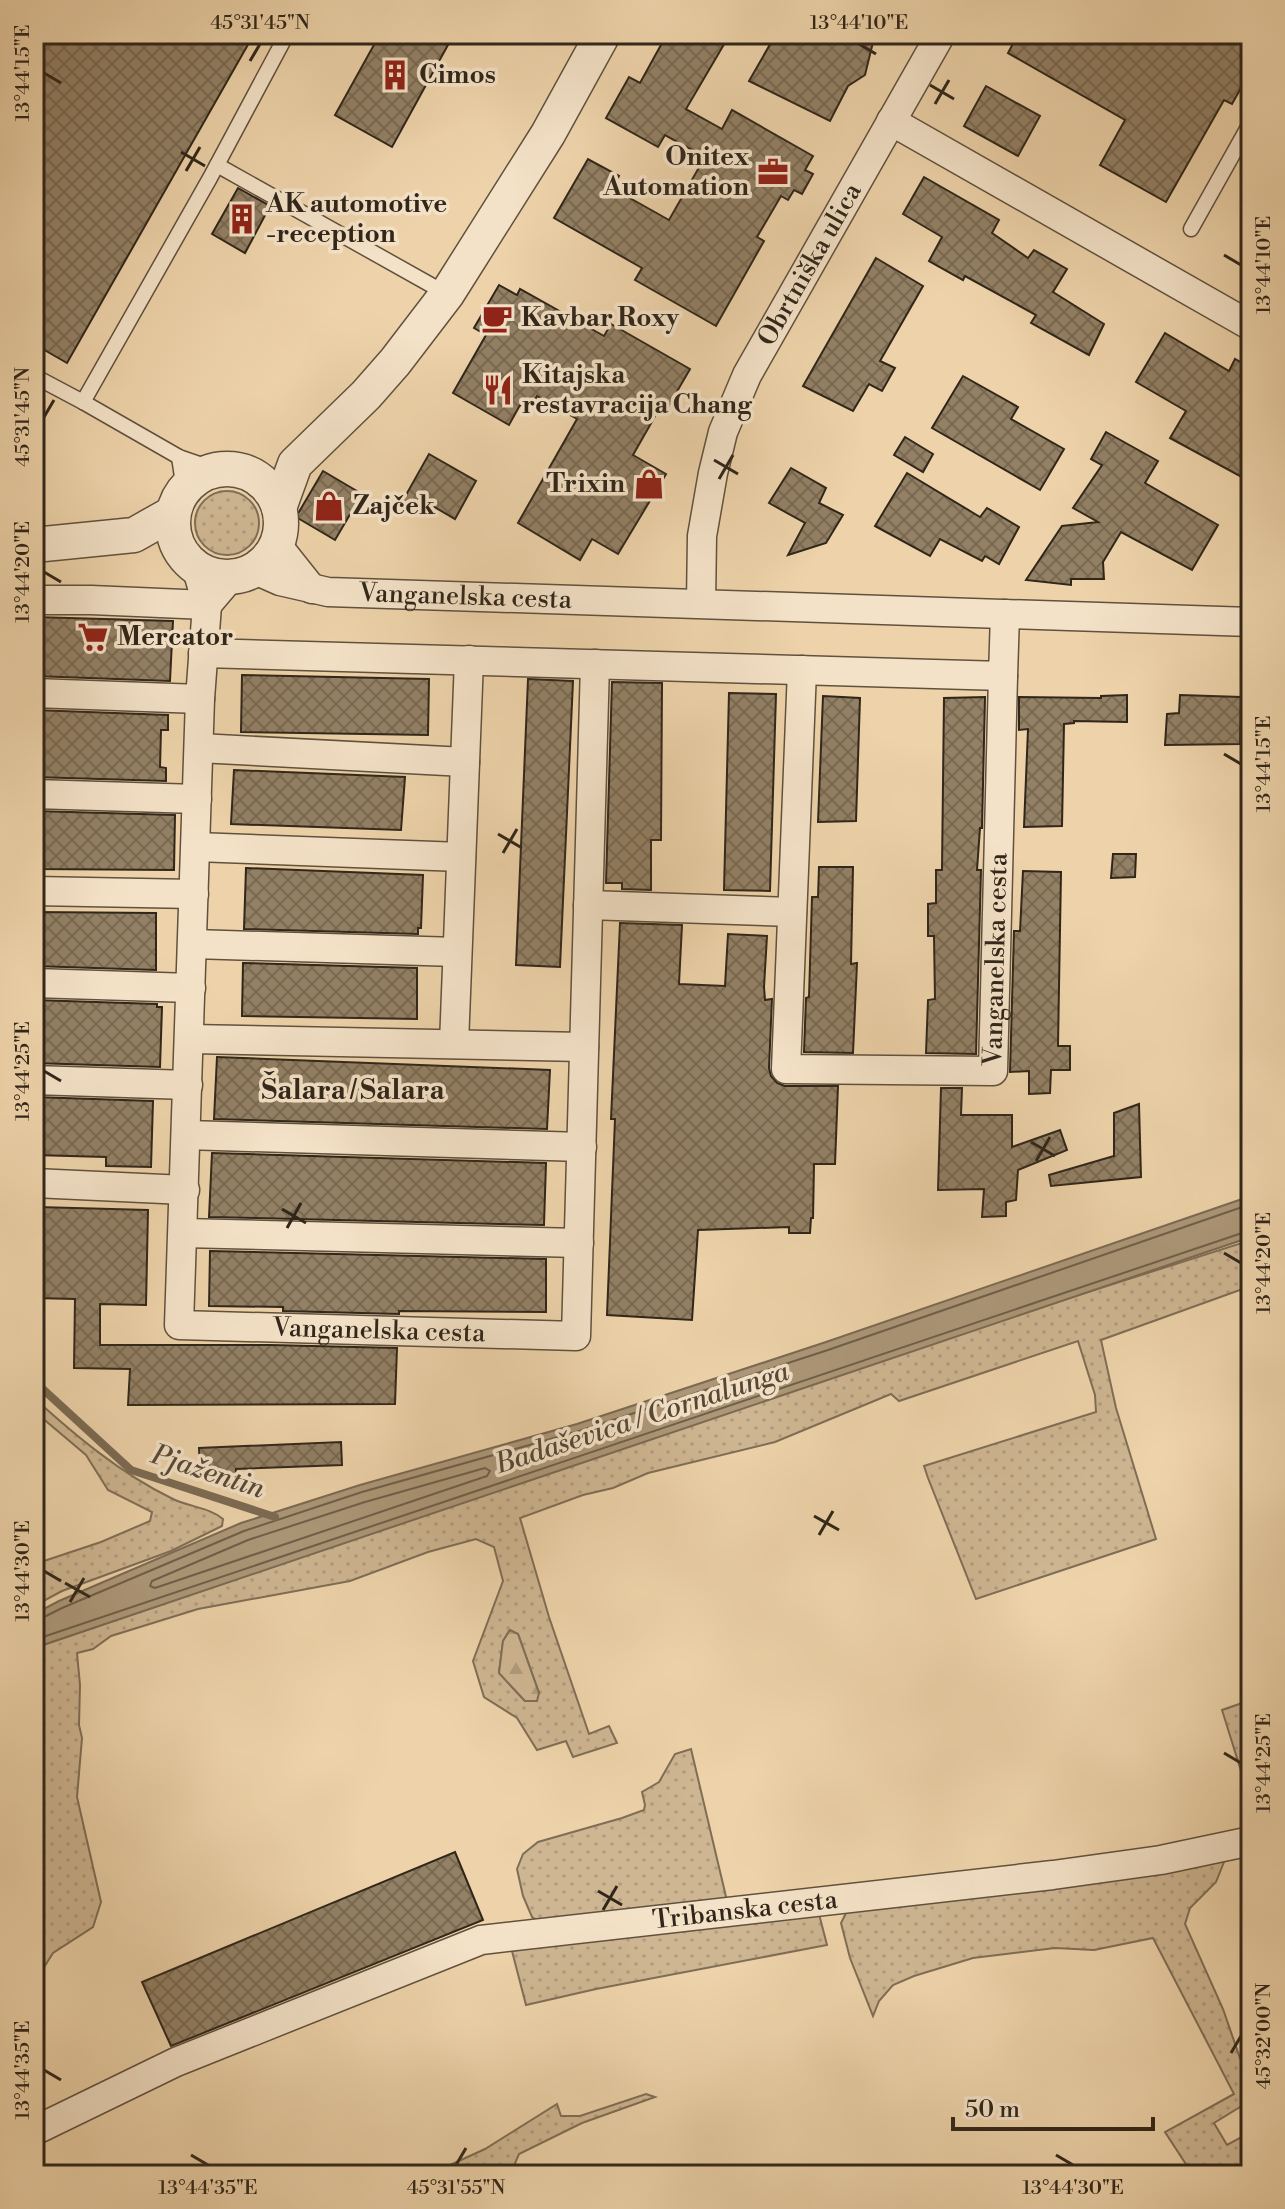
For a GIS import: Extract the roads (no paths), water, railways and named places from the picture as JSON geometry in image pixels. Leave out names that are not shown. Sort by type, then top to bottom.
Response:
[{"type":"street","points":[[279,508],[295,464],[366,395],[447,294],[548,134],[603,34]]},
{"type":"street","name":"Obrtniška ulica","points":[[701,603],[702,536],[713,473],[723,432],[747,375],[941,34]]},
{"type":"street","points":[[891,121],[1246,319]]},
{"type":"street","points":[[254,476],[295,464]]},
{"type":"street","points":[[34,600],[207,605],[242,574],[268,559],[277,545],[281,527],[279,508],[270,489],[254,476],[242,471],[217,470],[179,487],[134,535]]},
{"type":"street","points":[[179,487],[173,533],[207,605]]},
{"type":"street","points":[[34,545],[134,535],[188,560],[213,576],[242,574]]},
{"type":"street","points":[[277,545],[312,589]]},
{"type":"street","name":"Vanganelska cesta","points":[[242,574],[328,592],[1251,622]]},
{"type":"street","name":"Vanganelska cesta","points":[[207,605],[200,699],[179,1325],[576,1336],[595,664]]},
{"type":"street","name":"Vanganelska cesta","points":[[802,670],[786,1069],[993,1071],[1005,614]]},
{"type":"street","points":[[203,653],[1003,676]]},
{"type":"street","points":[[454,1044],[469,660]]},
{"type":"street","points":[[34,693],[200,699]]},
{"type":"street","points":[[199,748],[465,762]]},
{"type":"street","points":[[34,794],[197,799]]},
{"type":"street","points":[[196,847],[461,857]]},
{"type":"street","points":[[34,891],[194,894]]},
{"type":"street","points":[[588,905],[792,912]]},
{"type":"street","points":[[193,944],[457,952]]},
{"type":"street","points":[[34,983],[191,988]]},
{"type":"street","points":[[190,1039],[584,1047]]},
{"type":"street","points":[[34,1080],[188,1085]]},
{"type":"street","points":[[186,1135],[582,1147]]},
{"type":"street","points":[[34,1183],[185,1190]]},
{"type":"street","points":[[183,1233],[579,1243]]},
{"type":"street","name":"Tribanska cesta","points":[[34,2131],[176,2062],[481,1940],[1053,1875],[1161,1860],[1251,1841]]},
{"type":"lane","points":[[83,402],[287,34]]},
{"type":"lane","points":[[1191,229],[1251,122]]},
{"type":"lane","points":[[217,165],[447,294]]},
{"type":"lane","points":[[34,376],[83,402],[179,487]]},
{"type":"water","name":"Badaševica / Cornalunga","points":[[1251,1196],[1251,1237],[34,1648],[34,1614],[241,1523],[360,1485],[577,1424]]},
{"type":"waterway","name":"Pjažentin","points":[[34,1381],[131,1470],[275,1517]]},
{"type":"place","name":"Cimos","points":[[395,75]]},
{"type":"place","name":"Onitex Automation","points":[[773,172]]},
{"type":"place","name":"AK automotive -reception","points":[[242,219]]},
{"type":"place","name":"Kavbar Roxy","points":[[497,318]]},
{"type":"place","name":"Kitajska restavracija Chang","points":[[498,390]]},
{"type":"place","name":"Trixin","points":[[649,484]]},
{"type":"place","name":"Zajček","points":[[329,506]]},
{"type":"place","name":"Mercator","points":[[93,637]]},
{"type":"district","name":"Šalara / Salara","points":[[353,1090]]}]
